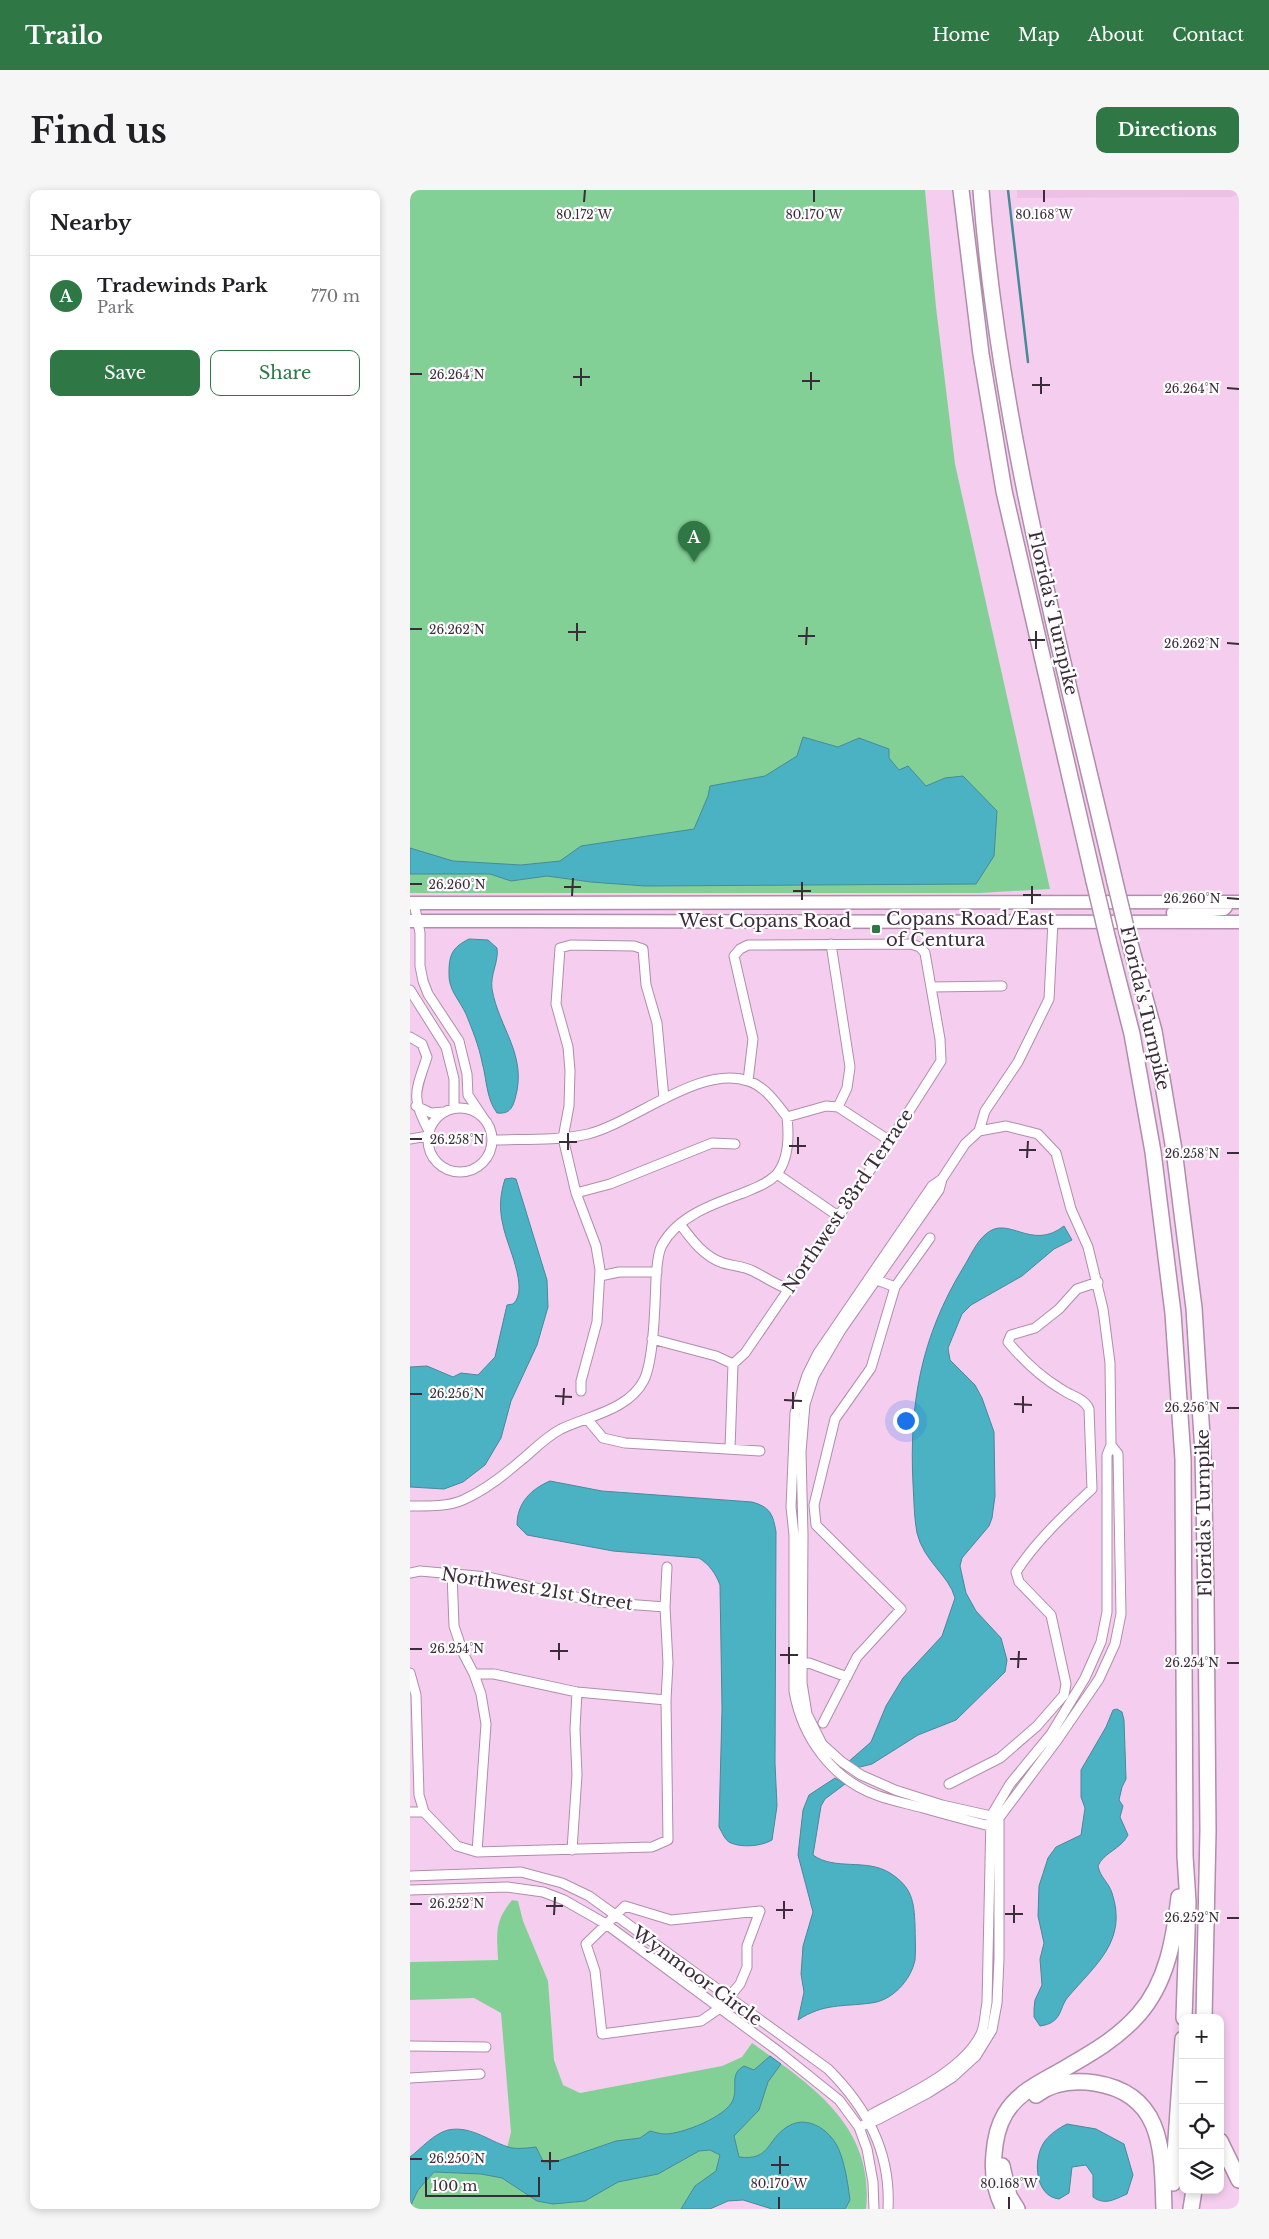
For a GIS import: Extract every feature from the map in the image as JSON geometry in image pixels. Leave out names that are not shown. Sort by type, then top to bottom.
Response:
[{"type":"highway","name":"Florida's Turnpike","points":[[961,190],[981,354],[1004,491],[1094,881],[1132,1034],[1154,1152],[1173,1313],[1183,1459],[1185,1856],[1188,1902],[1184,2014]]},
{"type":"highway","name":"Florida's Turnpike","points":[[981,190],[1000,351],[1023,484],[1115,882],[1155,1040],[1174,1150],[1194,1308],[1204,1453],[1206,1578],[1208,1831],[1205,2014]]},
{"type":"highway","points":[[1004,2209],[998,2198],[993,2162],[995,2140],[1002,2120],[1016,2100],[1035,2084],[1089,2054],[1118,2035],[1140,2014],[1153,1994],[1170,1955],[1185,1856]]},
{"type":"highway","points":[[1169,2209],[1181,2059]]},
{"type":"highway","points":[[1017,2209],[1009,2196],[1002,2163],[1003,2144],[1008,2129],[1028,2101],[1041,2091],[1059,2084],[1082,2081],[1104,2084],[1127,2094],[1145,2109],[1155,2126],[1162,2146],[1164,2209]]},
{"type":"highway","points":[[1224,2149],[1239,2180]]},
{"type":"highway","points":[[1191,2209],[1193,2194]]},
{"type":"main road","name":"West Copans Road","points":[[412,912],[853,902],[1236,902]]},
{"type":"main road","points":[[852,921],[853,902]]},
{"type":"main road","points":[[1053,921],[1077,915],[1200,912],[1224,909],[1236,902]]},
{"type":"main road","name":"West Copans Road","points":[[412,912],[852,921],[1239,922]]},
{"type":"street","points":[[410,1037],[422,1044],[428,1056],[416,1084],[414,1096],[416,1106],[428,1133],[431,1154],[436,1161],[448,1169],[463,1172],[481,1164],[487,1157],[492,1140],[488,1125],[468,1095],[459,1041],[428,994],[423,981],[412,912]]},
{"type":"street","points":[[993,1827],[877,1796],[854,1784],[835,1770],[811,1741],[798,1713],[794,1691],[798,1666],[803,1535],[801,1452],[805,1404],[814,1376],[873,1278],[932,1186],[942,1179],[966,1144],[979,1131],[985,1111],[1018,1062],[1049,999],[1053,921]]},
{"type":"street","points":[[748,1081],[753,1039],[734,956],[740,948],[748,945],[831,944],[850,1067],[847,1088],[838,1107]]},
{"type":"street","name":"Northwest 33rd Terrace","points":[[733,1364],[745,1353],[890,1141],[940,1061],[940,1039],[931,987],[925,953],[920,947],[911,944],[831,944]]},
{"type":"street","points":[[581,1391],[581,1381],[597,1322],[600,1276],[596,1246],[576,1192],[563,1138],[569,1106],[570,1071],[568,1047],[556,1004],[560,948],[571,945],[634,946],[643,949],[646,985],[657,1023],[664,1099]]},
{"type":"street","points":[[423,981],[410,988],[446,1047],[454,1079],[454,1108]]},
{"type":"street","points":[[931,987],[1002,986]]},
{"type":"street","points":[[450,1061],[463,1060]]},
{"type":"street","points":[[410,1506],[460,1501],[480,1491],[520,1462],[537,1445],[561,1430],[588,1420],[614,1407],[637,1390],[645,1379],[652,1339],[661,1246],[680,1224],[705,1208],[762,1186],[777,1174],[786,1155],[788,1135],[787,1117],[767,1094],[748,1081],[729,1078],[709,1081],[664,1099],[622,1122],[588,1134],[563,1138],[492,1140]]},
{"type":"street","points":[[416,1106],[431,1113],[445,1112]]},
{"type":"street","points":[[787,1117],[826,1106],[838,1107],[890,1141]]},
{"type":"street","points":[[410,1139],[428,1133],[432,1123],[445,1112],[454,1108],[465,1108],[476,1112],[484,1119]]},
{"type":"street","points":[[979,1131],[1006,1126],[1038,1134],[1056,1153],[1071,1209],[1088,1247],[1098,1282],[1110,1363],[1112,1445],[1107,1455],[1105,1620],[1100,1642],[1055,1737]]},
{"type":"street","points":[[576,1192],[610,1184],[712,1143],[734,1144]]},
{"type":"street","points":[[777,1174],[838,1216]]},
{"type":"street","points":[[680,1224],[694,1242],[709,1256],[722,1263],[739,1265],[754,1271],[770,1282],[788,1289]]},
{"type":"street","points":[[824,1723],[857,1657],[901,1609],[816,1525],[814,1505],[835,1419],[871,1368],[895,1287],[930,1238]]},
{"type":"street","points":[[600,1276],[619,1272],[657,1272]]},
{"type":"street","points":[[873,1278],[895,1287]]},
{"type":"street","points":[[873,1278],[834,1326],[807,1375],[795,1413],[791,1507],[794,1535],[798,1666],[807,1714],[822,1744],[842,1762],[861,1775],[895,1790],[942,1805],[995,1817]]},
{"type":"street","points":[[949,1784],[1000,1758],[1040,1722],[1064,1695],[1066,1684],[1051,1615],[1019,1582],[1016,1572],[1024,1559],[1060,1518],[1092,1489],[1090,1409],[1086,1403],[1048,1379],[1008,1342],[1011,1335],[1035,1328],[1059,1310],[1077,1289],[1098,1282]]},
{"type":"street","points":[[652,1339],[698,1351],[733,1364],[730,1449]]},
{"type":"street","points":[[588,1420],[603,1438],[625,1443],[760,1451]]},
{"type":"street","points":[[1091,1448],[1112,1445]]},
{"type":"street","points":[[859,2127],[912,2102],[953,2077],[976,2056],[992,2030],[997,2003],[999,1959],[993,1827],[995,1817],[1098,1680],[1114,1644],[1121,1614],[1118,1454],[1112,1445]]},
{"type":"street","points":[[791,1507],[814,1505]]},
{"type":"street","points":[[410,1673],[416,1695],[414,1720],[419,1795],[424,1812],[457,1846],[477,1852],[652,1847],[668,1840],[666,1700],[668,1663],[665,1607],[667,1567]]},
{"type":"street","name":"Northwest 21st Street","points":[[410,1572],[452,1573],[488,1577],[598,1602],[665,1607]]},
{"type":"street","points":[[452,1573],[454,1626],[463,1654],[474,1674],[481,1694],[486,1724],[477,1852]]},
{"type":"street","points":[[798,1666],[809,1663],[847,1677]]},
{"type":"street","points":[[474,1674],[494,1674],[577,1692],[666,1700]]},
{"type":"street","points":[[572,1850],[577,1775],[575,1729],[577,1692]]},
{"type":"street","points":[[1040,1722],[1055,1737]]},
{"type":"street","points":[[410,1812],[424,1812]]},
{"type":"street","name":"Wynmoor Circle","points":[[410,1876],[521,1872],[540,1875],[588,1896],[728,1999],[828,2069],[858,2103],[870,2122],[881,2153],[887,2178],[888,2209]]},
{"type":"street","name":"Wynmoor Circle","points":[[410,1890],[507,1887],[542,1892],[564,1900],[606,1924],[833,2095],[859,2127],[867,2149],[873,2182],[874,2209]]},
{"type":"street","points":[[625,1906],[671,1920],[760,1911],[747,1946],[747,1967],[740,1984],[720,2008],[701,2021],[602,2034],[595,1971],[586,1944],[606,1924],[625,1906]]},
{"type":"street","points":[[410,2046],[486,2046]]},
{"type":"street","points":[[410,2078],[480,2074]]},
{"type":"shaded area","points":[[1017,190],[1239,190],[1239,194],[1231,197],[1017,198]]},
{"type":"green space","points":[[410,190],[925,190],[936,307],[955,464],[1050,889],[980,893],[410,893]]},
{"type":"green space","points":[[512,1900],[518,1901],[523,1921],[548,1981],[554,2060],[563,2085],[580,2093],[722,2066],[742,2057],[752,2043],[816,2092],[849,2131],[860,2154],[866,2180],[866,2209],[800,2209],[733,2192],[691,2209],[410,2209],[410,2173],[506,2152],[511,2132],[501,2013],[474,1998],[410,2000],[410,1962],[498,1960],[497,1935],[499,1922]]},
{"type":"water","points":[[803,737],[838,747],[859,738],[889,749],[889,758],[899,770],[908,766],[926,786],[945,778],[963,776],[997,811],[994,856],[976,884],[645,886],[591,882],[547,876],[511,881],[490,874],[410,874],[410,848],[453,861],[521,865],[560,861],[581,846],[694,829],[708,796],[710,786],[765,776],[797,756]]},
{"type":"water","points":[[469,939],[488,940],[497,948],[492,989],[500,1017],[511,1042],[518,1069],[518,1083],[514,1103],[511,1109],[504,1113],[497,1113],[493,1107],[475,1038],[466,1014],[450,984],[451,956],[459,945]]},
{"type":"water","points":[[505,1179],[516,1179],[547,1280],[548,1307],[537,1345],[511,1401],[501,1438],[485,1465],[463,1482],[444,1489],[410,1487],[410,1367],[427,1366],[453,1377],[461,1373],[478,1375],[495,1357],[507,1305],[513,1304],[518,1297],[518,1277],[505,1233],[501,1208],[501,1196]]},
{"type":"water","points":[[1064,1226],[1072,1240],[1054,1249],[1022,1276],[971,1305],[962,1314],[948,1348],[950,1360],[975,1385],[982,1398],[994,1432],[995,1496],[992,1518],[989,1526],[962,1558],[960,1566],[966,1593],[976,1611],[1001,1638],[1007,1660],[1005,1672],[956,1720],[918,1735],[872,1764],[856,1768],[847,1763],[871,1742],[886,1706],[903,1678],[942,1636],[955,1598],[948,1582],[920,1543],[914,1508],[912,1455],[916,1399],[921,1372],[937,1320],[973,1250],[986,1234],[994,1229],[1003,1228],[1031,1235],[1041,1235],[1052,1233]]},
{"type":"water","points":[[550,1481],[602,1491],[752,1502],[763,1506],[770,1512],[774,1520],[776,1532],[775,1763],[777,1806],[772,1840],[752,1846],[736,1845],[727,1840],[719,1827],[722,1709],[720,1585],[714,1573],[699,1558],[613,1551],[527,1535],[517,1525],[519,1510],[531,1493]]},
{"type":"water","points":[[1117,1709],[1122,1712],[1124,1720],[1126,1779],[1119,1800],[1123,1806],[1120,1817],[1128,1835],[1098,1866],[1112,1893],[1116,1910],[1116,1925],[1106,1951],[1065,2001],[1057,2018],[1053,2022],[1040,2026],[1034,2017],[1035,2000],[1042,1985],[1040,1959],[1044,1943],[1038,1916],[1039,1886],[1048,1858],[1056,1847],[1081,1835],[1085,1808],[1081,1797],[1081,1770],[1106,1727],[1113,1710]]},
{"type":"water","points":[[835,1778],[845,1784],[825,1799],[821,1806],[813,1855],[831,1862],[871,1866],[881,1869],[890,1873],[903,1884],[910,1895],[914,1909],[915,1960],[905,1982],[886,1998],[871,2003],[825,2008],[798,2020],[804,1992],[801,1974],[803,1946],[813,1912],[798,1855],[803,1810],[809,1795]]},
{"type":"water","points":[[770,2056],[781,2064],[768,2082],[759,2110],[734,2136],[739,2157],[757,2156],[763,2153],[780,2132],[794,2124],[808,2123],[821,2128],[832,2138],[841,2156],[850,2200],[845,2209],[772,2209],[743,2200],[728,2201],[710,2209],[681,2209],[695,2186],[716,2171],[720,2155],[710,2150],[699,2151],[658,2174],[618,2182],[585,2201],[553,2204],[537,2201],[502,2178],[481,2174],[434,2172],[418,2190],[410,2207],[410,2157],[443,2132],[457,2129],[465,2130],[512,2148],[536,2147],[544,2163],[555,2162],[616,2141],[640,2138],[650,2131],[663,2134],[673,2133],[703,2123],[722,2112],[733,2100],[735,2077],[739,2069],[744,2066],[754,2070]]},
{"type":"water","points":[[1067,2124],[1096,2129],[1124,2144],[1133,2175],[1127,2194],[1114,2200],[1097,2200],[1093,2197],[1093,2175],[1086,2165],[1072,2167],[1069,2193],[1059,2199],[1045,2192],[1038,2177],[1037,2168],[1040,2151],[1048,2138]]},
{"type":"waterway","points":[[1008,190],[1028,362]]},
{"type":"place","name":"Tradewinds Park","points":[[694,562]]},
{"type":"place","name":"Copans Road/East of Centura","points":[[876,929]]}]
